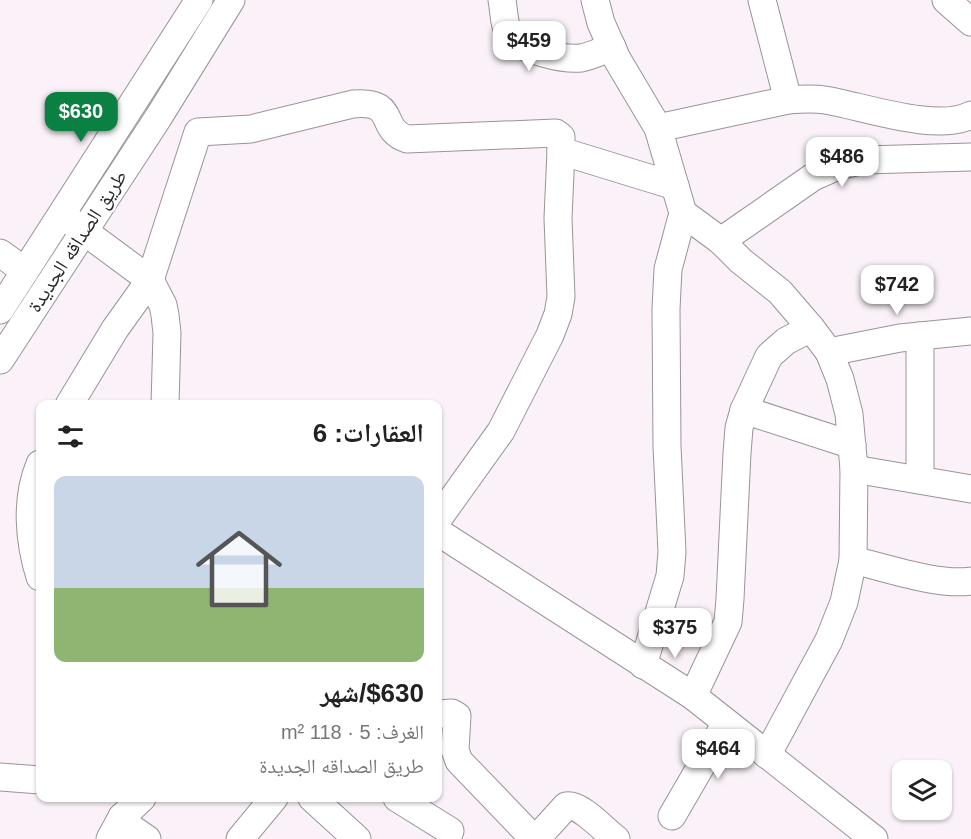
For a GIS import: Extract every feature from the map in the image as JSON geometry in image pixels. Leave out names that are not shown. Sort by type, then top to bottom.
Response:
[{"type":"street","name":"طريق الصداقه الجديدة","points":[[0,360],[158,118],[231,0]]},
{"type":"street","points":[[502,0],[507,31],[512,39],[523,47],[566,58],[579,58],[612,48]]},
{"type":"street","points":[[595,0],[601,23],[612,48],[658,128],[683,213],[668,269],[666,309],[667,446],[672,552],[670,576],[643,665]]},
{"type":"street","points":[[762,0],[788,100]]},
{"type":"street","points":[[946,0],[971,22]]},
{"type":"street","name":"طريق الصداقه الجديدة","points":[[0,310],[192,11]]},
{"type":"street","points":[[192,11],[210,35]]},
{"type":"street","points":[[658,128],[788,100],[805,99],[824,100],[909,119],[940,121],[971,115]]},
{"type":"street","points":[[158,118],[198,132],[250,129],[353,104],[367,103],[384,110],[394,132],[407,140],[556,133],[561,137],[558,218],[561,297],[558,314],[550,335],[501,431],[442,513]]},
{"type":"street","points":[[72,400],[110,338],[150,280],[198,132]]},
{"type":"street","points":[[561,151],[675,186]]},
{"type":"street","points":[[721,241],[813,177],[838,166],[864,160],[971,157]]},
{"type":"street","points":[[683,213],[721,241],[741,261],[780,292],[811,328],[829,352],[840,379],[849,414],[853,457],[853,560],[844,602],[829,640],[767,755]]},
{"type":"street","points":[[62,215],[150,280],[163,305],[165,315],[167,333],[165,400]]},
{"type":"street","points":[[0,253],[25,271]]},
{"type":"street","points":[[693,696],[728,622],[737,453],[739,428],[744,410],[769,356],[786,341],[811,328]]},
{"type":"street","points":[[829,352],[900,338],[971,331]]},
{"type":"street","points":[[920,336],[920,479]]},
{"type":"street","points":[[744,410],[853,457],[920,479],[971,489]]},
{"type":"street","points":[[36,482],[30,529],[36,563]]},
{"type":"street","points":[[442,535],[693,696],[767,755],[842,830],[874,839]]},
{"type":"street","points":[[853,560],[941,581],[971,581]]},
{"type":"street","points":[[442,714],[452,713],[457,716],[455,750],[459,761],[535,839],[569,805],[578,808],[616,839]]},
{"type":"street","points":[[672,816],[726,723]]},
{"type":"street","points":[[0,777],[36,780]]},
{"type":"street","points":[[116,828],[139,802]]},
{"type":"street","points":[[240,839],[271,802]]},
{"type":"street","points":[[316,802],[357,839]]},
{"type":"street","points":[[403,802],[450,831]]},
{"type":"street","points":[[116,828],[131,828],[147,839]]}]
